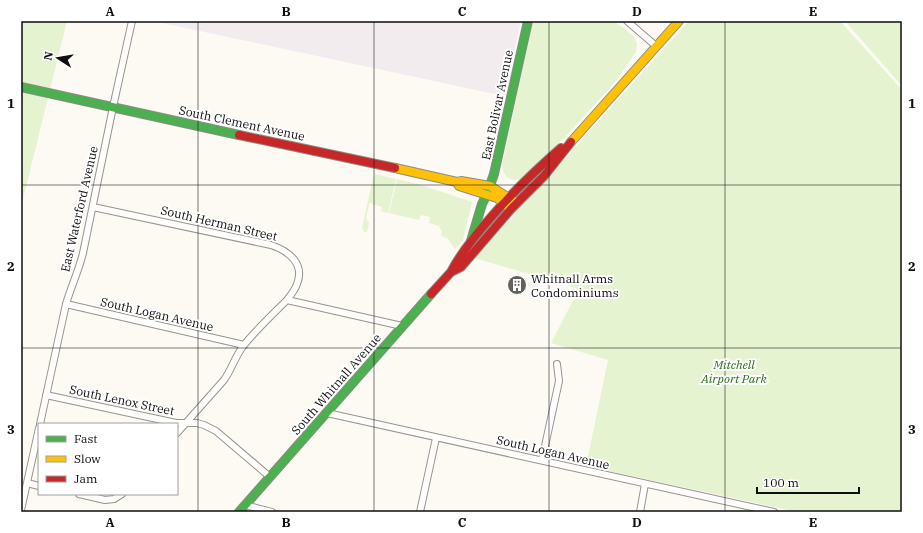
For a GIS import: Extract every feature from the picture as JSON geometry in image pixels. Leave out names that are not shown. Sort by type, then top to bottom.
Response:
[{"type":"street","name":"East Waterford Avenue","points":[[40,423],[70,288],[80,264],[132,21]]},
{"type":"street","name":"East Bolivar Avenue","points":[[471,241],[482,204],[489,190],[494,174],[528,21]]},
{"type":"street","points":[[627,21],[656,46]]},
{"type":"street","name":"South Whitnall Avenue","points":[[239,512],[402,326],[452,272],[461,266],[514,206],[544,176],[572,140],[679,21]]},
{"type":"street","name":"South Clement Avenue","points":[[21,87],[457,182],[459,186],[489,190],[497,198],[506,200],[514,206]]},
{"type":"street","name":"South Whitnall Avenue","points":[[452,272],[457,260],[471,241],[506,200],[545,161],[572,140]]},
{"type":"street","name":"South Herman Street","points":[[93,207],[279,248],[292,256],[296,262],[299,276],[298,283],[294,290],[287,300],[244,345],[237,355],[230,372],[224,380],[178,432]]},
{"type":"street","points":[[287,300],[402,326]]},
{"type":"street","name":"South Logan Avenue","points":[[66,304],[244,345]]},
{"type":"street","points":[[542,460],[559,381],[557,364]]},
{"type":"street","name":"South Lenox Street","points":[[46,395],[172,423]]},
{"type":"street","name":"South Logan Avenue","points":[[327,413],[774,512]]},
{"type":"street","name":"South Lenox Street","points":[[178,424],[197,423],[216,431],[270,477]]},
{"type":"street","points":[[21,510],[38,433]]},
{"type":"street","points":[[420,512],[436,438]]},
{"type":"street","points":[[27,483],[38,486]]},
{"type":"street","points":[[640,512],[645,484]]},
{"type":"street","points":[[83,495],[105,500],[114,499],[120,495]]},
{"type":"street","points":[[245,505],[272,512]]},
{"type":"shaded area","points":[[153,21],[521,21],[504,96]]},
{"type":"green space","points":[[21,21],[67,21],[21,207]]},
{"type":"green space","points":[[533,21],[613,21],[634,37],[637,44],[636,52],[616,81],[567,135],[524,178],[512,180],[504,173],[502,165]]},
{"type":"green space","name":"Mitchell Airport Park","points":[[689,21],[840,21],[902,90],[902,512],[797,512],[586,466],[608,360],[551,343],[579,289],[475,258]]},
{"type":"green space","points":[[845,21],[902,21],[902,86]]},
{"type":"green space","points":[[374,174],[396,179],[388,213],[381,211],[382,207],[372,204],[372,202],[369,204],[366,219],[369,223],[367,232],[364,232],[362,228]]},
{"type":"green space","points":[[397,179],[418,184],[472,202],[463,240],[455,249],[447,238],[441,236],[442,232],[439,226],[429,223],[430,217],[421,215],[419,220],[389,213]]},
{"type":"traffic: fast","points":[[471,241],[482,204],[494,174],[528,21]]},
{"type":"traffic: fast","points":[[21,87],[239,135]]},
{"type":"traffic: fast","points":[[239,512],[431,294]]},
{"type":"traffic: slow","points":[[571,142],[679,21]]},
{"type":"traffic: slow","points":[[395,168],[457,182],[461,181],[490,186],[517,203]]},
{"type":"traffic: slow","points":[[457,182],[459,186],[497,198],[508,207]]},
{"type":"traffic: jam","points":[[239,135],[395,168]]},
{"type":"traffic: jam","points":[[431,294],[451,272],[461,267],[511,209],[544,176],[571,142]]},
{"type":"traffic: jam","points":[[451,272],[470,242],[493,215],[526,180],[561,148]]},
{"type":"place","name":"Whitnall Arms Condominiums","points":[[517,285]]}]
